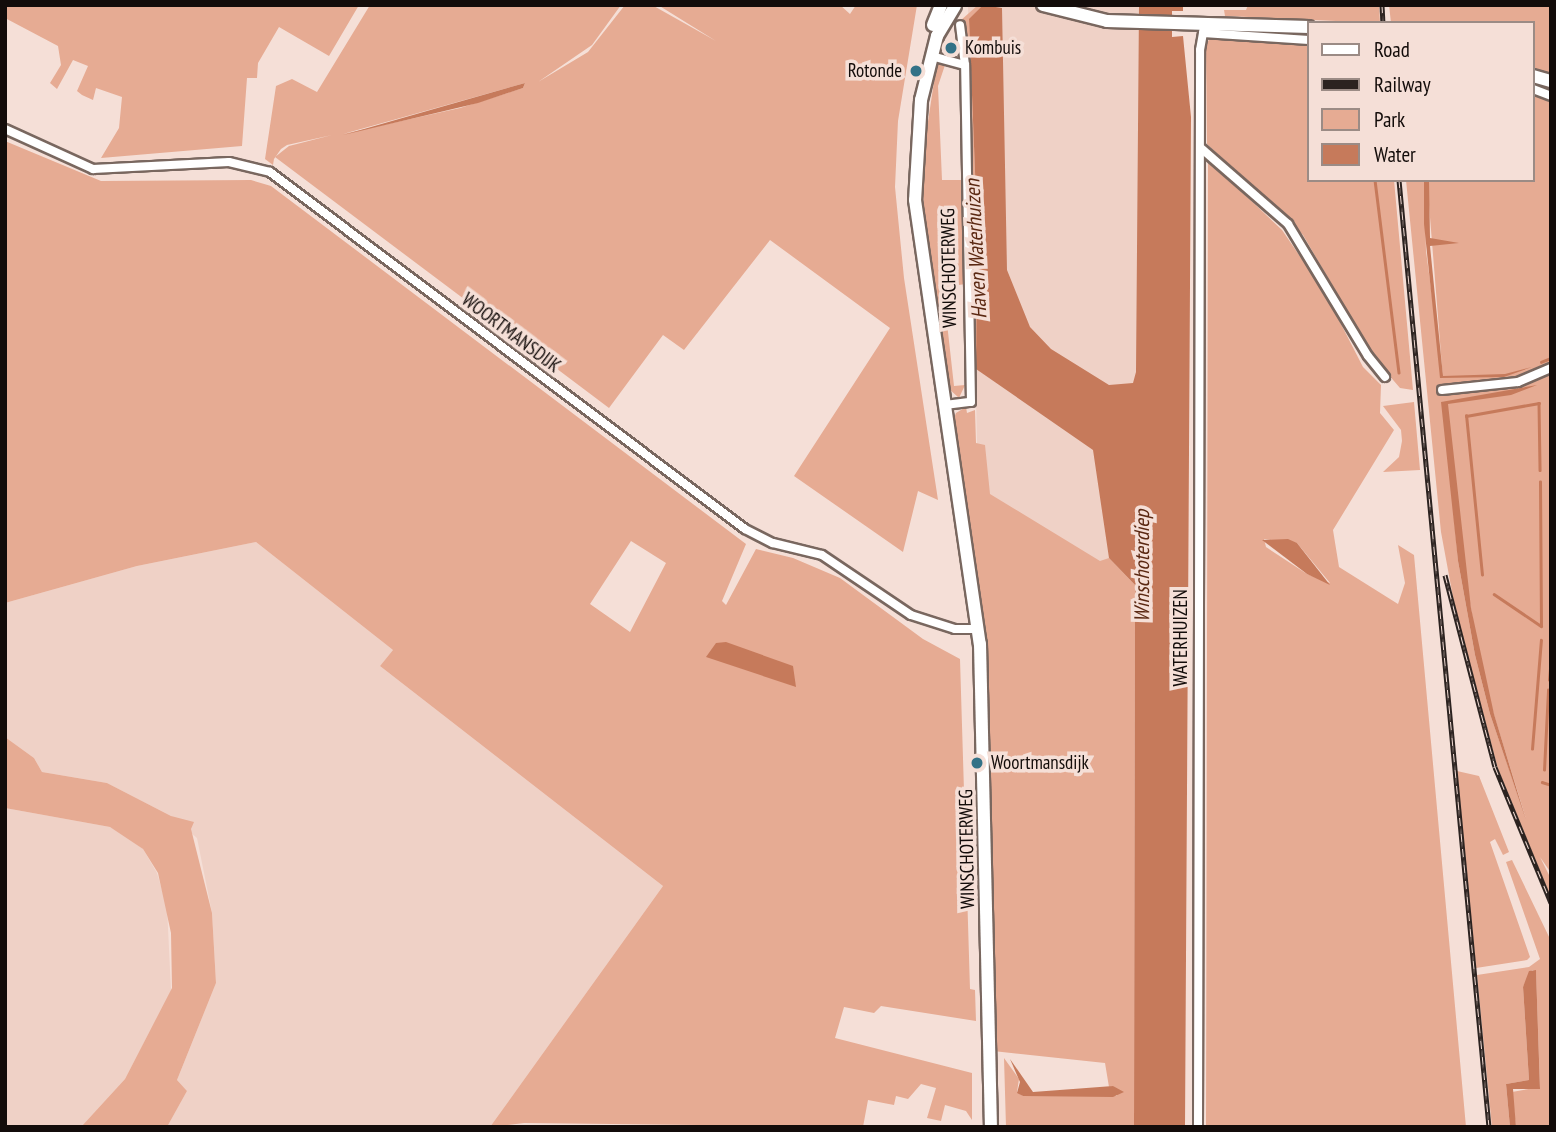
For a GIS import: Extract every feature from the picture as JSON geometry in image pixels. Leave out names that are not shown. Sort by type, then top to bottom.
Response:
[{"type":"main road","name":"WINSCHOTERWEG","points":[[941,5],[924,58],[915,165],[918,243],[945,405],[984,685],[991,1127]]},
{"type":"main road","name":"WINSCHOTERWEG","points":[[921,100],[931,56],[955,5]]},
{"type":"main road","points":[[1043,5],[1090,19],[1204,28],[1308,27]]},
{"type":"street","name":"WINSCHOTERWEG","points":[[945,405],[971,401],[965,65],[960,25]]},
{"type":"street","points":[[1204,28],[1308,40]]},
{"type":"street","name":"WATERHUIZEN","points":[[1198,1127],[1204,28]]},
{"type":"street","points":[[931,56],[965,65]]},
{"type":"street","name":"WOORTMANSDIJK","points":[[5,129],[93,169],[229,162],[270,172],[745,529],[773,542],[822,555],[911,615],[955,629],[978,629]]},
{"type":"street","points":[[1202,149],[1288,224],[1368,356],[1385,377]]},
{"type":"street","points":[[1442,390],[1518,382],[1551,368]]},
{"type":"shaded area","points":[[968,5],[1153,5],[1156,289],[1114,572],[978,492]]},
{"type":"shaded area","points":[[256,542],[393,650],[380,666],[663,886],[490,1127],[167,1127],[187,1091],[177,1080],[216,983],[212,913],[197,838],[171,816],[107,783],[42,772],[34,758],[5,737],[5,603],[137,566]]},
{"type":"shaded area","points":[[5,808],[110,827],[122,833],[143,849],[157,873],[167,907],[171,991],[125,1079],[81,1127],[5,1127]]},
{"type":"green space","points":[[5,5],[359,5],[329,56],[279,27],[258,63],[257,78],[247,78],[242,146],[101,158],[119,128],[122,97],[96,88],[93,100],[82,95],[77,91],[88,66],[73,60],[57,89],[50,83],[61,65],[58,46],[5,18]]},
{"type":"green space","points":[[370,5],[621,5],[592,45],[538,82],[588,52],[625,5],[652,5],[716,41],[658,5],[840,5],[850,14],[856,5],[917,5],[898,121],[895,187],[904,278],[938,500],[918,491],[903,552],[794,476],[890,328],[770,240],[684,350],[663,335],[609,408],[275,157],[273,165],[265,159],[276,86],[292,79],[317,92]],"holes":[[[525,83],[523,88],[460,108],[343,134]],[[332,135],[289,146],[276,156],[287,145]]]},
{"type":"green space","points":[[978,5],[983,5],[969,20],[977,222],[974,378],[968,76],[966,26],[960,21]]},
{"type":"green space","points":[[1248,5],[1379,5],[1380,21],[1225,16],[1224,10],[1246,10]]},
{"type":"green space","points":[[1389,5],[1551,5],[1551,873],[1540,857],[1551,879],[1551,898],[1498,769],[1455,608],[1441,532],[1406,182],[1424,182],[1426,251],[1443,379],[1427,182],[1535,182],[1535,21],[1391,21]],"holes":[[[1443,399],[1460,547],[1484,682],[1526,819],[1490,714],[1475,655],[1458,561]]]},
{"type":"green space","points":[[1212,36],[1308,45],[1308,182],[1394,182],[1413,390],[1400,388],[1375,359],[1303,235],[1207,144],[1206,44]]},
{"type":"green space","points":[[937,62],[945,65],[938,86],[942,180],[965,180],[966,284],[943,287],[954,386],[965,385],[959,398],[947,387],[924,221],[922,161]]},
{"type":"green space","points":[[5,141],[101,181],[251,180],[271,186],[746,544],[722,601],[726,605],[756,549],[793,558],[840,578],[923,639],[960,659],[970,989],[975,990],[976,1021],[881,1006],[874,1013],[844,1007],[835,1038],[972,1073],[972,1120],[966,1111],[945,1105],[941,1121],[927,1118],[936,1088],[921,1084],[908,1099],[896,1096],[894,1105],[868,1100],[863,1127],[524,1123],[490,1127],[663,886],[380,666],[393,650],[256,542],[137,566],[5,603]],"holes":[[[631,541],[666,563],[630,632],[590,604]]]},
{"type":"green space","points":[[1208,160],[1282,230],[1325,293],[1363,367],[1381,385],[1380,413],[1394,430],[1333,530],[1339,567],[1398,604],[1405,583],[1398,545],[1414,555],[1466,1127],[1206,1127]],"holes":[[[1264,539],[1297,543],[1330,583],[1307,574],[1266,547]]]},
{"type":"green space","points":[[1414,402],[1420,470],[1383,472],[1399,457],[1402,441],[1401,430],[1383,406]]},
{"type":"green space","points":[[966,407],[967,413],[975,410],[976,443],[985,445],[990,494],[1100,561],[1109,558],[1135,585],[1134,1127],[1006,1127],[1004,1058],[1019,1079],[1017,1092],[1023,1096],[1117,1096],[1113,1086],[1109,1087],[1105,1063],[993,1051],[987,643],[952,424],[956,413]]},
{"type":"green space","points":[[5,737],[34,758],[42,772],[107,783],[171,816],[194,822],[191,829],[212,913],[216,983],[177,1080],[187,1091],[167,1127],[81,1127],[125,1079],[172,988],[171,933],[158,873],[143,849],[110,827],[5,808]]},
{"type":"green space","points":[[1457,771],[1479,776],[1509,852],[1503,855],[1495,839],[1490,842],[1530,957],[1527,960],[1476,968]]},
{"type":"green space","points":[[1512,860],[1551,941],[1551,1127],[1516,1127],[1512,1092],[1540,1087],[1536,971],[1532,970],[1523,987],[1529,1080],[1506,1084],[1510,1127],[1492,1127],[1477,975],[1529,967],[1540,959],[1506,862]]},
{"type":"water","name":"Winschoterdiep","points":[[983,5],[1002,8],[1007,270],[1030,327],[1051,349],[1109,385],[1133,383],[1136,372],[1139,5],[1183,5],[1183,11],[1172,11],[1172,37],[1183,36],[1191,117],[1185,1127],[1134,1127],[1135,585],[1109,558],[1093,450],[976,369],[977,222],[969,19]]},
{"type":"water","points":[[525,83],[523,88],[478,103],[343,135]]},
{"type":"water","points":[[1424,182],[1429,182],[1430,238],[1459,243],[1430,246],[1443,376],[1505,374],[1532,367],[1504,377],[1440,378],[1424,224]]},
{"type":"water","points":[[1537,385],[1511,395],[1448,404],[1471,608],[1494,714],[1526,820],[1490,714],[1475,655],[1458,561],[1441,402]]},
{"type":"water","points":[[1288,539],[1297,543],[1330,585],[1307,574],[1262,540]]},
{"type":"water","points":[[726,642],[793,666],[796,687],[706,657],[716,643]]},
{"type":"water","points":[[1536,970],[1540,1089],[1513,1089],[1516,1127],[1510,1127],[1506,1084],[1529,1080],[1523,987],[1529,971]]},
{"type":"water","points":[[1010,1059],[1033,1092],[1113,1086],[1124,1092],[1113,1097],[1023,1096],[1017,1093],[1020,1082]]},
{"type":"waterway","points":[[1375,182],[1399,373]]},
{"type":"waterway","points":[[1541,362],[1551,358]]},
{"type":"waterway","points":[[1482,575],[1466,416],[1539,403],[1540,470]]},
{"type":"waterway","points":[[1551,474],[1551,483]]},
{"type":"waterway","points":[[1494,594],[1541,626],[1540,482]]},
{"type":"waterway","points":[[1532,749],[1541,640]]},
{"type":"waterway","points":[[1549,680],[1551,657]]},
{"type":"waterway","points":[[1544,770],[1548,690]]},
{"type":"waterway","points":[[1542,782],[1551,785]]},
{"type":"railway","points":[[1382,5],[1383,21]]},
{"type":"railway","points":[[1399,182],[1489,1127]]},
{"type":"railway","points":[[1445,575],[1495,767],[1551,903]]},
{"type":"place","name":"Kombuis","points":[[951,48]]},
{"type":"place","name":"Rotonde","points":[[916,71]]},
{"type":"place","name":"Woortmansdijk","points":[[977,763]]},
{"type":"water label","name":"Haven Waterhuizen","points":[[976,249]]}]
